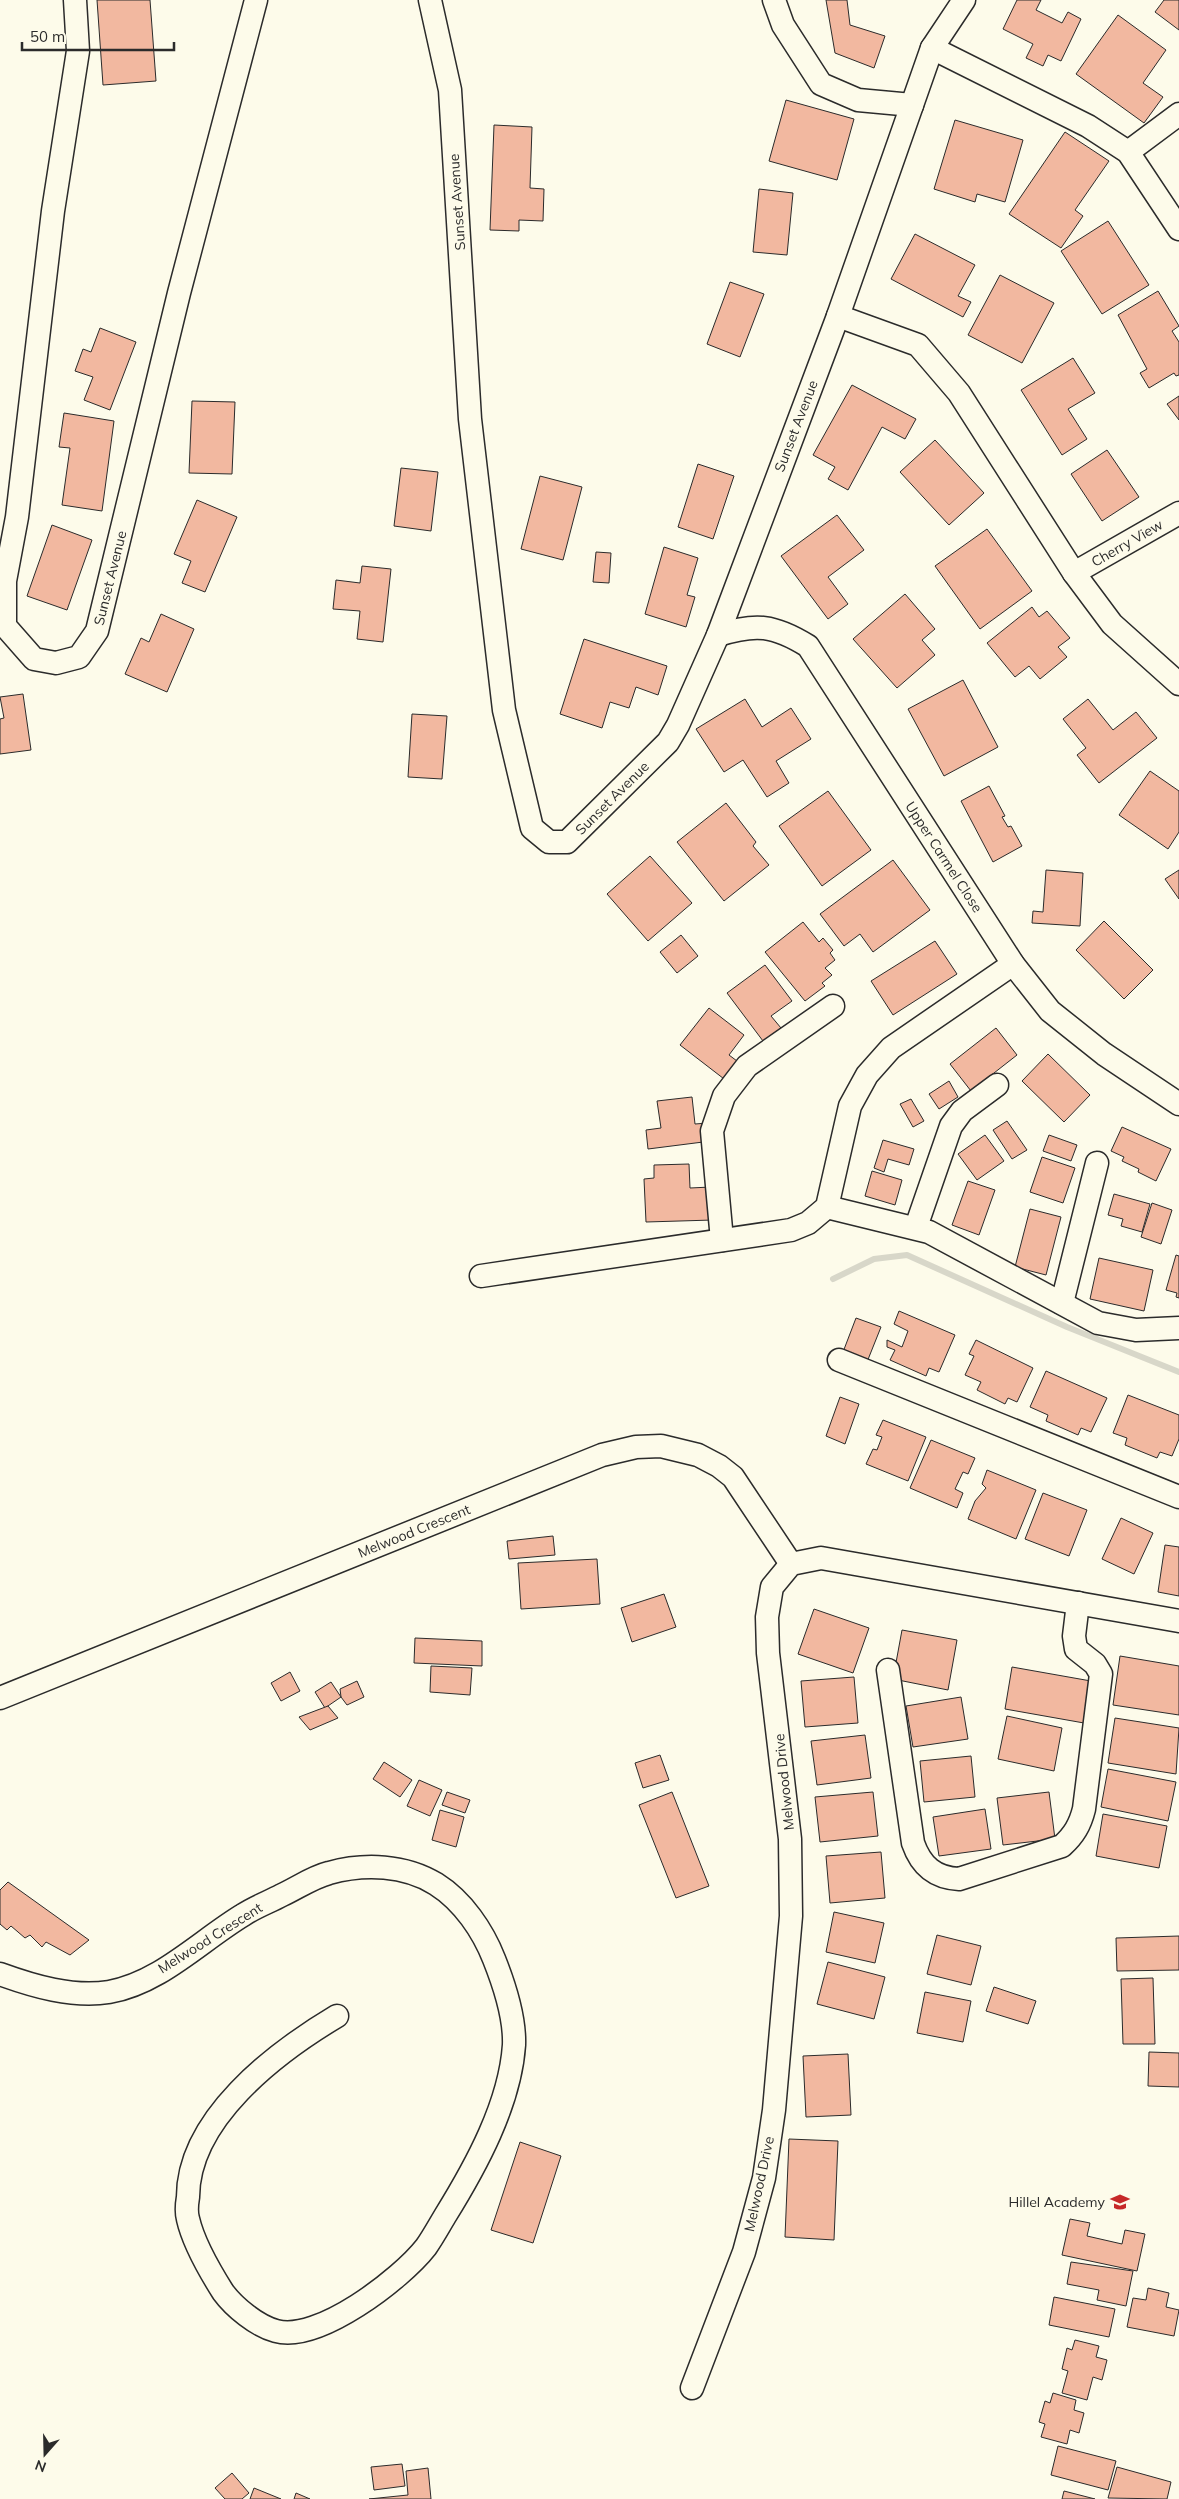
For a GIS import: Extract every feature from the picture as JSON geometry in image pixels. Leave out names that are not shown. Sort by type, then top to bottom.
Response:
[{"type":"street","name":"Sunset Avenue","points":[[75,0],[78,51],[53,211],[17,517],[5,581],[5,626],[34,660],[56,663],[79,657],[97,631],[179,293],[256,0]]},
{"type":"street","name":"Sunset Avenue","points":[[430,0],[450,90],[470,419],[504,710],[532,828],[549,842],[567,842],[668,742],[678,725],[718,635],[838,316],[932,48],[964,0]]},
{"type":"street","points":[[774,0],[784,25],[821,84],[858,100],[912,105]]},
{"type":"street","points":[[932,48],[1088,126],[1128,152],[1179,229]]},
{"type":"street","points":[[1128,152],[1179,114]]},
{"type":"street","points":[[838,316],[918,345],[959,393],[1074,573],[1112,624],[1179,684]]},
{"type":"street","name":"Cherry View","points":[[1074,573],[1179,513]]},
{"type":"street","name":"Upper Carmel Close","points":[[718,635],[744,627],[772,628],[808,646],[1013,964],[1050,1011],[1104,1054],[1179,1104]]},
{"type":"street","points":[[481,1276],[791,1230],[808,1223],[827,1207],[850,1106],[867,1074],[891,1048],[1013,964]]},
{"type":"street","points":[[722,1240],[712,1131],[724,1096],[747,1066],[833,1006]]},
{"type":"street","points":[[916,1227],[951,1126],[962,1111],[997,1085]]},
{"type":"street","points":[[1062,1303],[1097,1162]]},
{"type":"street","points":[[827,1207],[916,1227],[929,1232],[1098,1323],[1136,1330],[1179,1328]]},
{"type":"street","points":[[838,1360],[1179,1497]]},
{"type":"street","name":"Melwood Crescent","points":[[0,1698],[602,1455],[636,1447],[661,1446],[698,1455],[733,1477],[791,1564]]},
{"type":"street","points":[[791,1564],[821,1558],[1179,1620]]},
{"type":"street","name":"Melwood Drive","points":[[692,2388],[744,2252],[764,2178],[774,2110],[791,1916],[790,1839],[785,1781],[768,1653],[767,1618],[772,1587],[791,1564]]},
{"type":"street","points":[[888,1670],[913,1843],[917,1856],[924,1866],[934,1874],[946,1879],[959,1879],[1062,1846],[1073,1836],[1080,1823],[1084,1809],[1102,1674],[1095,1664],[1076,1649],[1074,1636],[1078,1603]]},
{"type":"street","name":"Melwood Crescent","points":[[0,1974],[70,1993],[109,1992],[145,1979],[252,1910],[326,1874],[359,1867],[398,1868],[436,1884],[466,1909],[489,1946],[505,1988],[514,2043],[504,2096],[469,2177],[426,2248],[379,2291],[360,2305],[317,2326],[301,2330],[277,2332],[251,2318],[233,2303],[210,2273],[187,2218],[188,2176],[196,2151],[209,2127],[228,2104],[278,2055],[336,2016]]},
{"type":"building","points":[[97,0],[150,0],[156,81],[103,85]]},
{"type":"building","points":[[826,0],[847,0],[850,25],[885,36],[874,68],[835,53]]},
{"type":"building","points":[[1017,0],[1041,0],[1036,10],[1062,23],[1068,12],[1081,19],[1061,61],[1048,55],[1043,66],[1026,58],[1033,44],[1003,29]]},
{"type":"building","points":[[1164,0],[1179,0],[1179,30],[1155,12]]},
{"type":"building","points":[[1118,15],[1166,50],[1143,83],[1163,97],[1144,123],[1076,74]]},
{"type":"building","points":[[786,100],[854,119],[837,180],[769,161]]},
{"type":"building","points":[[955,120],[1023,140],[1005,202],[977,194],[975,202],[934,189]]},
{"type":"building","points":[[494,125],[532,127],[530,188],[544,189],[543,221],[519,220],[519,231],[490,230]]},
{"type":"building","points":[[1065,132],[1109,161],[1075,210],[1083,216],[1061,248],[1009,214]]},
{"type":"building","points":[[759,189],[793,193],[787,255],[753,252]]},
{"type":"building","points":[[1108,221],[1149,285],[1102,314],[1061,251]]},
{"type":"building","points":[[915,234],[975,265],[958,296],[971,302],[963,317],[891,279]]},
{"type":"building","points":[[1000,275],[1054,303],[1022,363],[968,335]]},
{"type":"building","points":[[730,282],[764,294],[740,357],[707,344]]},
{"type":"building","points":[[1158,291],[1179,326],[1172,331],[1179,342],[1179,375],[1176,376],[1174,373],[1149,388],[1140,373],[1147,369],[1118,315]]},
{"type":"building","points":[[100,328],[136,342],[110,410],[84,400],[93,377],[75,371],[83,349],[91,352]]},
{"type":"building","points":[[1073,358],[1095,393],[1068,409],[1087,439],[1062,455],[1021,390]]},
{"type":"building","points":[[852,385],[916,419],[905,439],[882,427],[848,490],[828,479],[835,467],[813,455]]},
{"type":"building","points":[[1179,396],[1179,420],[1167,404]]},
{"type":"building","points":[[192,401],[235,402],[232,474],[189,473]]},
{"type":"building","points":[[64,413],[114,421],[102,511],[62,505],[70,448],[59,447]]},
{"type":"building","points":[[935,440],[984,493],[949,525],[900,472]]},
{"type":"building","points":[[1107,450],[1139,497],[1102,521],[1071,474]]},
{"type":"building","points":[[698,464],[734,476],[713,539],[678,527]]},
{"type":"building","points":[[401,468],[438,472],[431,531],[394,526]]},
{"type":"building","points":[[540,476],[582,487],[563,560],[521,549]]},
{"type":"building","points":[[197,500],[237,517],[205,592],[182,583],[191,561],[174,554]]},
{"type":"building","points":[[837,515],[864,550],[828,577],[848,604],[828,619],[781,556]]},
{"type":"building","points":[[52,525],[92,540],[67,610],[27,596]]},
{"type":"building","points":[[987,529],[1032,591],[980,629],[935,566]]},
{"type":"building","points":[[664,547],[698,558],[687,595],[695,597],[686,627],[645,614]]},
{"type":"building","points":[[596,552],[611,553],[609,583],[593,582]]},
{"type":"building","points":[[362,566],[391,569],[383,642],[357,639],[360,611],[333,609],[336,580],[360,583]]},
{"type":"building","points":[[905,594],[935,629],[922,640],[935,655],[897,688],[853,639]]},
{"type":"building","points":[[1032,607],[1039,617],[1047,611],[1070,638],[1058,647],[1067,657],[1040,679],[1029,666],[1015,677],[987,643]]},
{"type":"building","points":[[161,614],[194,629],[167,692],[125,674],[141,638],[149,642]]},
{"type":"building","points":[[584,639],[667,666],[658,695],[636,687],[629,708],[610,702],[602,728],[560,714]]},
{"type":"building","points":[[963,680],[998,747],[944,776],[908,709]]},
{"type":"building","points":[[23,694],[31,750],[0,754],[0,719],[4,718],[0,697]]},
{"type":"building","points":[[745,699],[762,727],[791,708],[811,739],[776,761],[789,783],[767,797],[743,760],[724,772],[696,729]]},
{"type":"building","points":[[1088,699],[1113,730],[1136,712],[1157,738],[1099,783],[1077,755],[1086,748],[1063,719]]},
{"type":"building","points":[[412,714],[447,716],[442,779],[408,777]]},
{"type":"building","points":[[1150,771],[1179,791],[1179,832],[1168,849],[1119,815]]},
{"type":"building","points":[[989,786],[1005,816],[1002,817],[1008,827],[1011,826],[1022,846],[993,862],[961,801]]},
{"type":"building","points":[[828,791],[871,850],[822,886],[779,826]]},
{"type":"building","points":[[726,803],[756,842],[753,846],[769,865],[724,901],[677,842]]},
{"type":"building","points":[[650,856],[692,903],[648,941],[607,894]]},
{"type":"building","points":[[893,860],[930,910],[873,952],[860,934],[844,946],[820,914]]},
{"type":"building","points":[[1046,870],[1083,873],[1080,926],[1032,923],[1033,911],[1043,912]]},
{"type":"building","points":[[1179,870],[1179,899],[1165,879]]},
{"type":"building","points":[[1104,921],[1153,970],[1124,999],[1076,950]]},
{"type":"building","points":[[803,922],[819,942],[823,938],[833,950],[830,953],[835,960],[825,968],[832,975],[822,983],[825,986],[805,1001],[765,952]]},
{"type":"building","points":[[681,935],[698,956],[677,973],[660,952]]},
{"type":"building","points":[[935,941],[957,974],[893,1015],[871,981]]},
{"type":"building","points":[[765,965],[792,1001],[771,1016],[781,1028],[763,1041],[727,993]]},
{"type":"building","points":[[709,1008],[744,1035],[729,1055],[741,1064],[728,1082],[680,1045]]},
{"type":"building","points":[[996,1028],[1017,1055],[971,1091],[950,1064]]},
{"type":"building","points":[[1048,1054],[1090,1095],[1064,1122],[1022,1081]]},
{"type":"building","points":[[949,1081],[958,1097],[939,1109],[929,1094]]},
{"type":"building","points":[[692,1097],[695,1124],[708,1123],[711,1141],[648,1149],[646,1130],[661,1128],[657,1101]]},
{"type":"building","points":[[911,1099],[924,1121],[913,1127],[900,1104]]},
{"type":"building","points":[[1007,1121],[1027,1150],[1012,1159],[993,1130]]},
{"type":"building","points":[[1122,1127],[1171,1149],[1156,1181],[1138,1172],[1139,1169],[1122,1161],[1124,1157],[1111,1151]]},
{"type":"building","points":[[985,1135],[1004,1161],[977,1180],[958,1154]]},
{"type":"building","points":[[1049,1135],[1077,1145],[1071,1161],[1043,1151]]},
{"type":"building","points":[[883,1140],[914,1149],[909,1165],[888,1159],[884,1172],[874,1168]]},
{"type":"building","points":[[1042,1157],[1075,1168],[1063,1203],[1030,1192]]},
{"type":"building","points":[[689,1164],[690,1188],[711,1187],[713,1220],[646,1222],[644,1179],[654,1178],[654,1165]]},
{"type":"building","points":[[872,1171],[902,1180],[895,1205],[865,1196]]},
{"type":"building","points":[[968,1181],[995,1190],[979,1235],[952,1225]]},
{"type":"building","points":[[1114,1194],[1150,1204],[1142,1232],[1121,1226],[1123,1219],[1108,1215]]},
{"type":"building","points":[[1152,1203],[1172,1210],[1161,1244],[1141,1237]]},
{"type":"building","points":[[1030,1209],[1061,1217],[1046,1275],[1015,1267]]},
{"type":"building","points":[[1176,1255],[1179,1256],[1179,1298],[1176,1297],[1177,1293],[1166,1290]]},
{"type":"building","points":[[1099,1258],[1153,1270],[1144,1311],[1090,1299]]},
{"type":"building","points":[[899,1311],[955,1335],[939,1372],[929,1368],[926,1376],[890,1360],[895,1350],[887,1347],[887,1340],[902,1347],[908,1331],[894,1324]]},
{"type":"building","points":[[856,1318],[881,1327],[867,1362],[843,1352]]},
{"type":"building","points":[[976,1340],[1033,1368],[1017,1402],[1008,1398],[1005,1404],[977,1390],[981,1382],[965,1375],[974,1356],[969,1354]]},
{"type":"building","points":[[1046,1371],[1107,1398],[1091,1432],[1081,1428],[1078,1435],[1046,1421],[1048,1415],[1030,1407]]},
{"type":"building","points":[[1128,1395],[1179,1415],[1179,1439],[1172,1456],[1160,1452],[1157,1458],[1125,1445],[1127,1438],[1113,1433]]},
{"type":"building","points":[[840,1397],[859,1404],[845,1444],[826,1436]]},
{"type":"building","points":[[883,1420],[926,1437],[908,1481],[866,1464],[873,1449],[877,1450],[882,1437],[876,1435]]},
{"type":"building","points":[[931,1440],[975,1458],[968,1474],[963,1472],[955,1489],[963,1493],[957,1508],[910,1488]]},
{"type":"building","points":[[987,1470],[1036,1490],[1016,1539],[968,1519],[975,1501],[986,1488],[982,1484]]},
{"type":"building","points":[[1043,1493],[1087,1510],[1069,1556],[1025,1539]]},
{"type":"building","points":[[1121,1518],[1153,1533],[1134,1574],[1102,1559]]},
{"type":"building","points":[[553,1536],[555,1555],[509,1559],[507,1541]]},
{"type":"building","points":[[1165,1545],[1179,1547],[1179,1596],[1158,1592]]},
{"type":"building","points":[[597,1559],[600,1604],[521,1609],[518,1563]]},
{"type":"building","points":[[664,1594],[676,1627],[632,1642],[621,1608]]},
{"type":"building","points":[[814,1609],[869,1628],[853,1673],[798,1654]]},
{"type":"building","points":[[902,1630],[957,1640],[948,1690],[893,1679]]},
{"type":"building","points":[[415,1638],[482,1641],[482,1666],[414,1663]]},
{"type":"building","points":[[1120,1656],[1179,1666],[1179,1715],[1113,1705]]},
{"type":"building","points":[[431,1666],[472,1668],[470,1695],[430,1692]]},
{"type":"building","points":[[1012,1667],[1091,1681],[1084,1723],[1005,1709]]},
{"type":"building","points":[[290,1672],[300,1691],[281,1701],[271,1683]]},
{"type":"building","points":[[854,1677],[858,1723],[805,1727],[801,1681]]},
{"type":"building","points":[[357,1681],[364,1697],[347,1705],[341,1697],[340,1689]]},
{"type":"building","points":[[331,1682],[341,1697],[325,1708],[315,1692]]},
{"type":"building","points":[[961,1697],[968,1739],[913,1747],[906,1706]]},
{"type":"building","points":[[328,1706],[338,1718],[310,1730],[299,1717]]},
{"type":"building","points":[[1007,1716],[1062,1728],[1054,1771],[998,1759]]},
{"type":"building","points":[[1115,1718],[1179,1728],[1176,1774],[1108,1763]]},
{"type":"building","points":[[865,1735],[871,1778],[817,1785],[811,1741]]},
{"type":"building","points":[[660,1755],[669,1780],[643,1788],[635,1763]]},
{"type":"building","points":[[971,1756],[975,1797],[924,1802],[920,1761]]},
{"type":"building","points":[[384,1762],[412,1780],[400,1797],[373,1779]]},
{"type":"building","points":[[1108,1769],[1176,1782],[1168,1821],[1101,1807]]},
{"type":"building","points":[[419,1780],[442,1790],[430,1816],[407,1806]]},
{"type":"building","points":[[447,1792],[470,1800],[465,1813],[442,1805]]},
{"type":"building","points":[[672,1792],[709,1886],[676,1898],[639,1805]]},
{"type":"building","points":[[873,1792],[878,1836],[820,1842],[815,1797]]},
{"type":"building","points":[[1049,1792],[1055,1839],[1003,1845],[997,1798]]},
{"type":"building","points":[[985,1809],[991,1849],[939,1856],[933,1817]]},
{"type":"building","points":[[440,1810],[464,1817],[456,1847],[432,1840]]},
{"type":"building","points":[[1103,1814],[1167,1826],[1159,1868],[1096,1856]]},
{"type":"building","points":[[881,1852],[885,1898],[830,1903],[826,1856]]},
{"type":"building","points":[[8,1882],[89,1940],[70,1955],[46,1942],[42,1947],[30,1935],[25,1938],[11,1926],[7,1930],[0,1924],[0,1890]]},
{"type":"building","points":[[834,1912],[884,1923],[875,1963],[826,1952]]},
{"type":"building","points":[[937,1935],[981,1946],[971,1985],[927,1974]]},
{"type":"building","points":[[1179,1936],[1179,1970],[1117,1971],[1116,1938]]},
{"type":"building","points":[[828,1962],[885,1977],[874,2019],[817,2004]]},
{"type":"building","points":[[1153,1978],[1155,2044],[1123,2044],[1121,1979]]},
{"type":"building","points":[[994,1987],[1036,2001],[1028,2024],[986,2011]]},
{"type":"building","points":[[925,1992],[971,2001],[963,2042],[917,2033]]},
{"type":"building","points":[[1149,2052],[1179,2053],[1179,2087],[1148,2086]]},
{"type":"building","points":[[848,2054],[851,2115],[806,2117],[803,2056]]},
{"type":"building","points":[[789,2139],[838,2141],[834,2240],[785,2237]]},
{"type":"building","points":[[520,2142],[561,2156],[533,2243],[491,2230]]},
{"type":"building","points":[[1070,2219],[1090,2223],[1087,2236],[1122,2244],[1125,2230],[1145,2234],[1137,2271],[1062,2255]]},
{"type":"building","points":[[1071,2262],[1133,2271],[1126,2306],[1097,2300],[1099,2290],[1067,2284]]},
{"type":"building","points":[[1148,2288],[1169,2293],[1166,2307],[1179,2310],[1174,2336],[1127,2327],[1133,2298],[1146,2300]]},
{"type":"building","points":[[1054,2297],[1115,2309],[1109,2337],[1049,2325]]},
{"type":"building","points":[[1075,2340],[1099,2346],[1096,2357],[1107,2360],[1102,2380],[1093,2377],[1087,2400],[1062,2393],[1068,2371],[1062,2369],[1067,2348],[1072,2350]]},
{"type":"building","points":[[1053,2393],[1076,2400],[1074,2410],[1084,2413],[1079,2433],[1070,2430],[1067,2444],[1041,2437],[1045,2424],[1039,2422],[1045,2401],[1050,2403]]},
{"type":"building","points":[[1058,2446],[1116,2461],[1108,2490],[1051,2475]]},
{"type":"building","points":[[402,2464],[405,2486],[374,2490],[371,2467]]},
{"type":"building","points":[[1117,2467],[1171,2482],[1167,2499],[1108,2498]]},
{"type":"building","points":[[428,2468],[431,2499],[369,2499],[408,2495],[406,2471]]},
{"type":"building","points":[[232,2473],[249,2493],[242,2499],[225,2499],[215,2488]]},
{"type":"building","points":[[254,2488],[281,2499],[250,2499]]},
{"type":"building","points":[[1064,2491],[1095,2499],[1062,2499]]},
{"type":"building","points":[[296,2493],[310,2499],[294,2499]]},
{"type":"waterway","points":[[833,1279],[874,1259],[907,1255],[1067,1327],[1179,1372]]},
{"type":"place","name":"Hillel Academy","points":[[1120,2202]]}]
